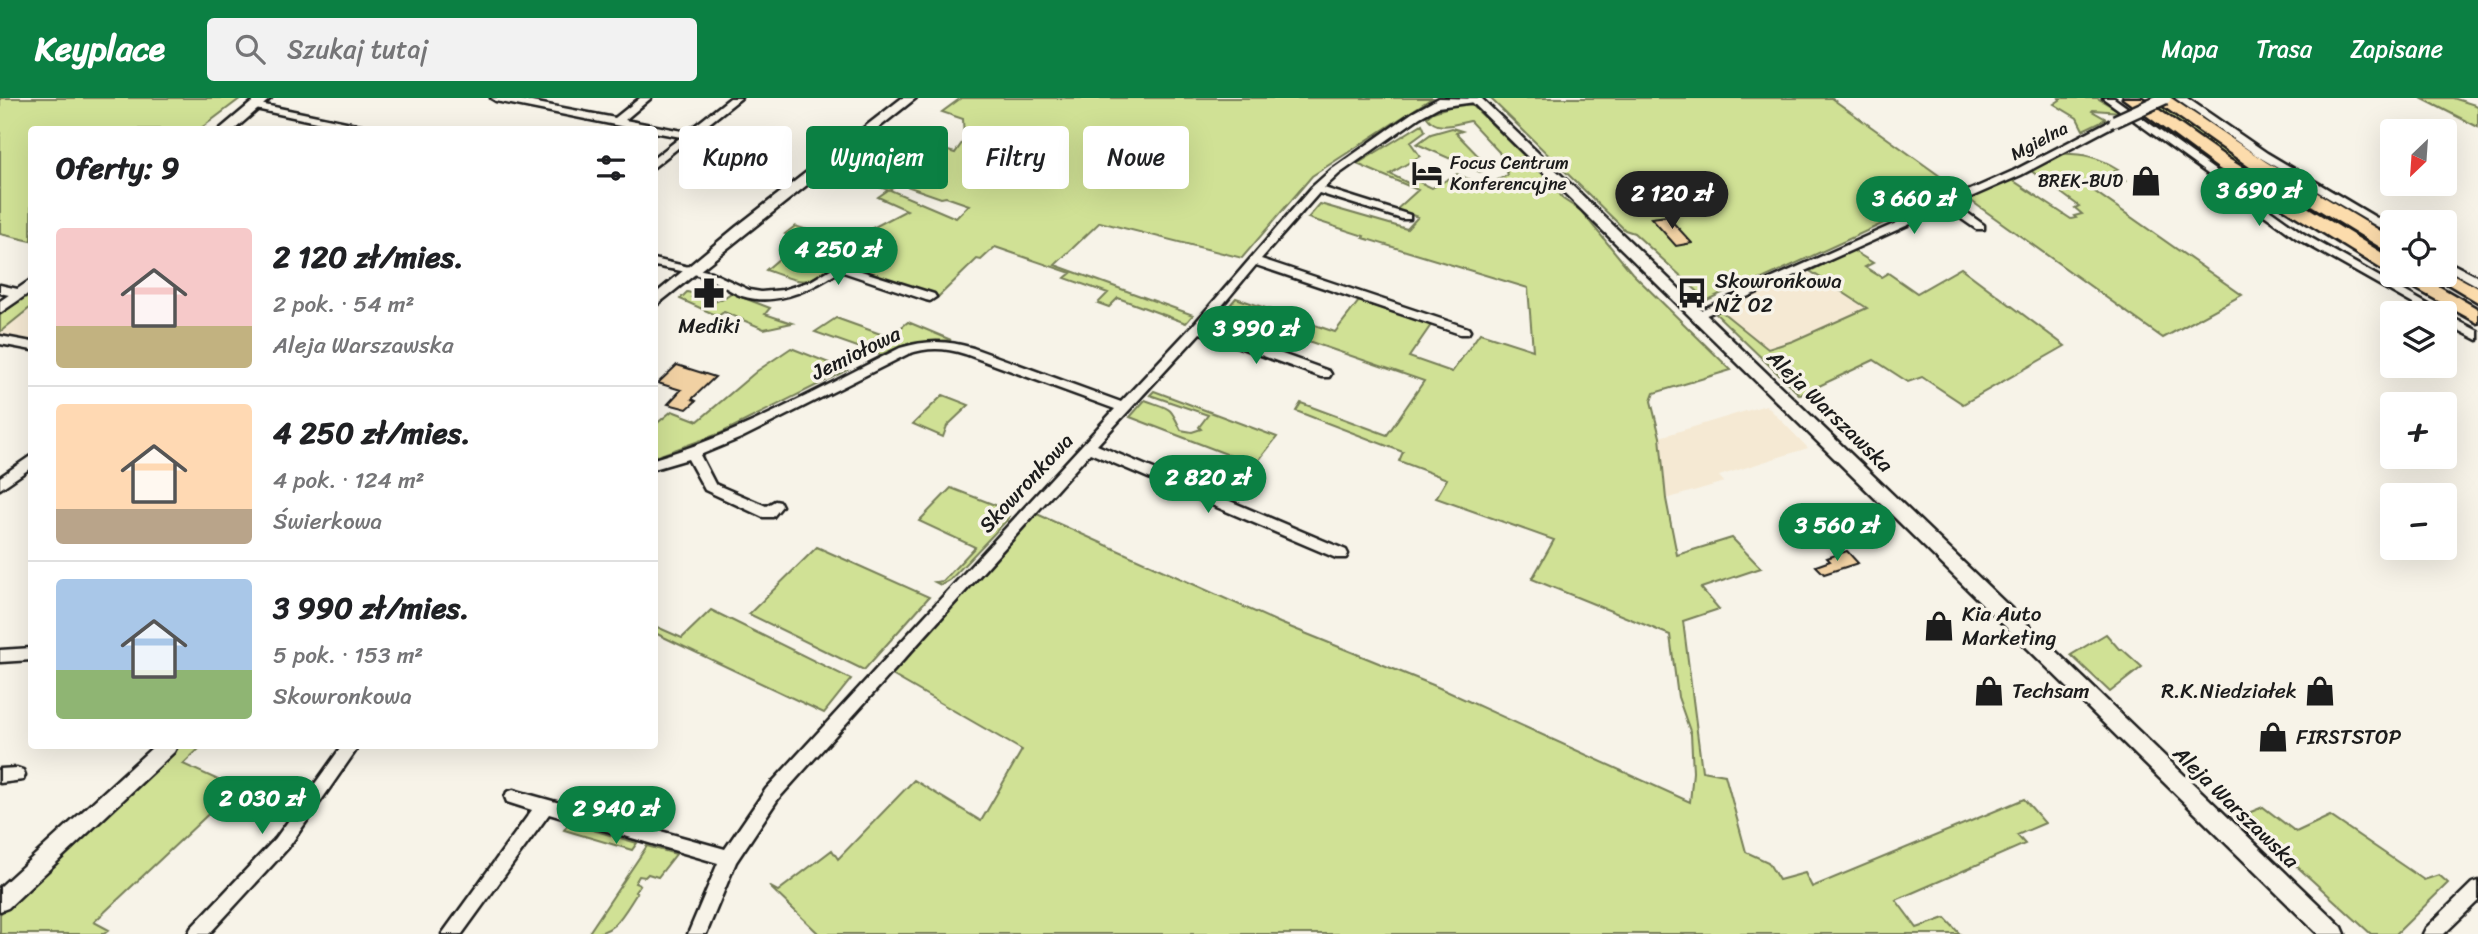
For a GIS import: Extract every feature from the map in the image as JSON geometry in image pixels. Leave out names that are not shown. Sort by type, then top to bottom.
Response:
[{"type":"main road","points":[[2131,98],[2233,170],[2380,260]]},
{"type":"main road","points":[[2163,98],[2260,166],[2380,239]]},
{"type":"main road","points":[[2457,284],[2478,296]]},
{"type":"main road","points":[[2427,287],[2478,317]]},
{"type":"street","points":[[496,98],[642,126]]},
{"type":"street","points":[[618,121],[646,98]]},
{"type":"street","points":[[701,126],[736,98]]},
{"type":"street","points":[[658,300],[741,229],[910,98]]},
{"type":"street","name":"Skowronkowa","points":[[697,934],[729,858],[772,794],[1198,328],[1315,189],[1335,172],[1446,98]]},
{"type":"street","points":[[2108,98],[2300,236],[2416,301]]},
{"type":"street","name":"Mgielna","points":[[1698,314],[2017,173],[2163,98]]},
{"type":"street","points":[[2180,98],[2263,155],[2380,225]]},
{"type":"street","name":"Skowronkowa","points":[[1436,104],[1475,99]]},
{"type":"street","name":"Aleja Warszawska","points":[[1475,99],[2334,934]]},
{"type":"street","points":[[230,126],[260,102],[354,126]]},
{"type":"street","points":[[658,129],[679,134]]},
{"type":"street","points":[[658,161],[679,144]]},
{"type":"street","points":[[1315,189],[1406,217]]},
{"type":"street","points":[[1947,204],[1980,227]]},
{"type":"street","points":[[1255,261],[1464,331]]},
{"type":"street","points":[[658,263],[707,274],[747,293],[761,296],[785,293],[815,283],[839,267],[930,297]]},
{"type":"street","points":[[2457,270],[2478,282]]},
{"type":"street","points":[[0,307],[28,286]]},
{"type":"street","points":[[0,289],[18,293]]},
{"type":"street","points":[[2457,325],[2478,337]]},
{"type":"street","points":[[1198,328],[1325,374]]},
{"type":"street","points":[[0,340],[28,345]]},
{"type":"street","name":"Jemiołowa","points":[[658,463],[692,453],[736,435],[904,351],[934,343],[948,344],[969,351],[1124,408]]},
{"type":"street","points":[[1088,447],[1341,554]]},
{"type":"street","points":[[692,453],[710,487],[768,513],[775,506]]},
{"type":"street","points":[[0,484],[28,463]]},
{"type":"street","points":[[0,656],[28,654]]},
{"type":"street","points":[[0,901],[164,749]]},
{"type":"street","points":[[197,934],[282,843],[349,749]]},
{"type":"street","points":[[513,797],[729,858]]},
{"type":"street","points":[[451,934],[545,806]]},
{"type":"street","points":[[2432,934],[2478,888]]},
{"type":"shaded area","points":[[1807,272],[1867,308],[1793,341],[1768,349],[1721,311]]},
{"type":"shaded area","points":[[28,310],[28,340],[0,333]]},
{"type":"shaded area","points":[[1766,405],[1808,448],[1719,476],[1724,482],[1666,499],[1660,437]]},
{"type":"green space","points":[[0,98],[241,98],[204,126],[28,126],[28,240],[0,234]]},
{"type":"green space","points":[[961,98],[1432,98],[1312,176],[1242,258],[1100,222],[1055,265],[1193,315],[1186,323],[1118,298],[1109,307],[1098,303],[1108,293],[1065,278],[1071,273],[995,247],[981,260],[977,259],[938,297],[839,263],[818,276],[804,280],[766,270],[801,240],[785,234],[795,226],[846,242],[907,210],[878,197],[888,190],[885,189],[891,189],[956,218],[969,205],[915,189],[948,189],[948,151],[955,153],[962,143],[962,189],[1069,189],[1069,126],[963,126],[963,119],[942,112]]},
{"type":"green space","points":[[1490,98],[1831,98],[1958,189],[1751,284],[1737,286],[1707,300],[1634,233],[1625,230]]},
{"type":"green space","points":[[2059,98],[2097,98],[2121,112],[2093,110],[2106,119],[2083,130],[2077,118],[2054,104]]},
{"type":"green space","points":[[2137,98],[2153,98],[2316,206],[2380,244],[2380,257],[2284,199]]},
{"type":"green space","points":[[2421,98],[2453,98],[2478,106],[2478,127]]},
{"type":"green space","points":[[1462,103],[1472,105],[1553,184],[1563,199],[1581,211],[1632,273],[1731,370],[1654,393],[1651,401],[1660,437],[1666,499],[1677,555],[1732,538],[1761,568],[1701,588],[1719,609],[1683,621],[1702,771],[1725,775],[1746,852],[1768,862],[1779,880],[1805,873],[1812,887],[2024,799],[2045,823],[2017,835],[2025,844],[1896,900],[1917,928],[1945,918],[1960,934],[819,934],[769,886],[778,891],[832,850],[838,859],[914,780],[981,821],[1022,750],[892,675],[1037,514],[1280,623],[1433,685],[1690,802],[1693,772],[1691,734],[1678,697],[1670,635],[1532,579],[1554,540],[1436,498],[1447,479],[1399,461],[1403,452],[1296,411],[1301,403],[1387,435],[1424,381],[1224,312],[1236,298],[1335,332],[1359,301],[1431,325],[1409,357],[1452,372],[1480,333],[1533,350],[1528,288],[1363,238],[1364,236],[1308,218],[1320,204],[1407,229],[1418,217],[1396,210],[1418,190],[1357,164],[1422,124],[1425,131],[1410,142],[1420,156],[1390,174],[1410,184],[1415,180],[1432,188],[1457,174],[1477,183],[1487,184],[1486,180],[1492,183],[1508,175],[1499,152],[1470,121],[1441,126],[1427,117],[1433,112]]},
{"type":"green space","points":[[1452,128],[1462,131],[1456,133],[1489,167],[1480,172],[1417,144],[1431,134]]},
{"type":"green space","points":[[2059,154],[2090,157],[2118,169],[2112,173],[2126,181],[2094,191],[2242,295],[2163,338],[1967,198],[2009,178],[2071,219],[2076,218],[2074,216],[2082,214],[2075,208],[2079,206],[2030,170]]},
{"type":"green space","points":[[1852,250],[1873,263],[1865,267],[1881,277],[1888,273],[1917,293],[1961,268],[2065,346],[1963,404],[1922,377],[1908,382],[1874,360],[1800,395],[1715,313],[1721,311],[1768,349],[1793,341],[1867,308],[1810,271]]},
{"type":"green space","points":[[687,292],[696,294],[692,297],[711,302],[731,293],[770,308],[765,314],[792,323],[764,329],[724,312],[718,316],[680,299]]},
{"type":"green space","points":[[28,294],[28,309],[0,332],[0,315]]},
{"type":"green space","points":[[836,318],[889,337],[908,322],[951,340],[910,343],[880,355],[815,332]]},
{"type":"green space","points":[[791,348],[847,370],[721,433],[658,456],[658,423],[672,411],[698,421],[757,371]]},
{"type":"green space","points":[[1154,391],[1277,437],[1255,465],[1130,417],[1145,400],[1169,409],[1181,430],[1192,432],[1201,429],[1199,427],[1208,415],[1150,395]]},
{"type":"green space","points":[[943,395],[969,405],[947,426],[943,437],[913,424]]},
{"type":"green space","points":[[951,488],[1008,510],[1009,518],[950,580],[941,585],[935,582],[943,581],[975,547],[919,521]]},
{"type":"green space","points":[[817,547],[929,597],[864,670],[749,614]]},
{"type":"green space","points":[[711,610],[851,679],[824,713],[658,634],[658,627],[682,638]]},
{"type":"green space","points":[[2106,634],[2119,649],[2142,667],[2110,692],[2071,655]]},
{"type":"green space","points":[[177,749],[199,749],[183,764],[236,788],[94,922],[109,930],[104,934],[0,934],[0,914]]},
{"type":"green space","points":[[2217,785],[2246,814],[2263,807],[2296,832],[2330,816],[2424,880],[2439,875],[2448,883],[2396,934],[2371,934],[2211,788]]},
{"type":"green space","points":[[569,823],[637,843],[632,850],[564,830]]},
{"type":"green space","points":[[647,846],[676,854],[658,877],[648,874],[645,877],[639,876],[635,883],[640,885],[635,892],[637,893],[617,922],[605,931],[588,934]]},
{"type":"building","points":[[1667,216],[1692,243],[1676,246],[1651,218]]},
{"type":"building","points":[[677,365],[715,377],[692,399],[696,401],[687,409],[668,404],[681,390],[658,383]]},
{"type":"building","points":[[1847,551],[1858,563],[1824,574],[1816,566],[1830,561],[1827,558]]},
{"type":"place","name":"Focus Centrum Konferencyjne","points":[[1427,173]]},
{"type":"place","name":"BREK-BUD","points":[[2146,181]]},
{"type":"place","name":"Mediki","points":[[709,293]]},
{"type":"place","name":"Skowronkowa NŻ 02","points":[[1692,293]]},
{"type":"place","name":"Kia Auto Marketing","points":[[1939,626]]},
{"type":"place","name":"Techsam","points":[[1989,691]]},
{"type":"place","name":"R.K.Niedziałek","points":[[2320,691]]},
{"type":"place","name":"FIRSTSTOP","points":[[2273,737]]}]
